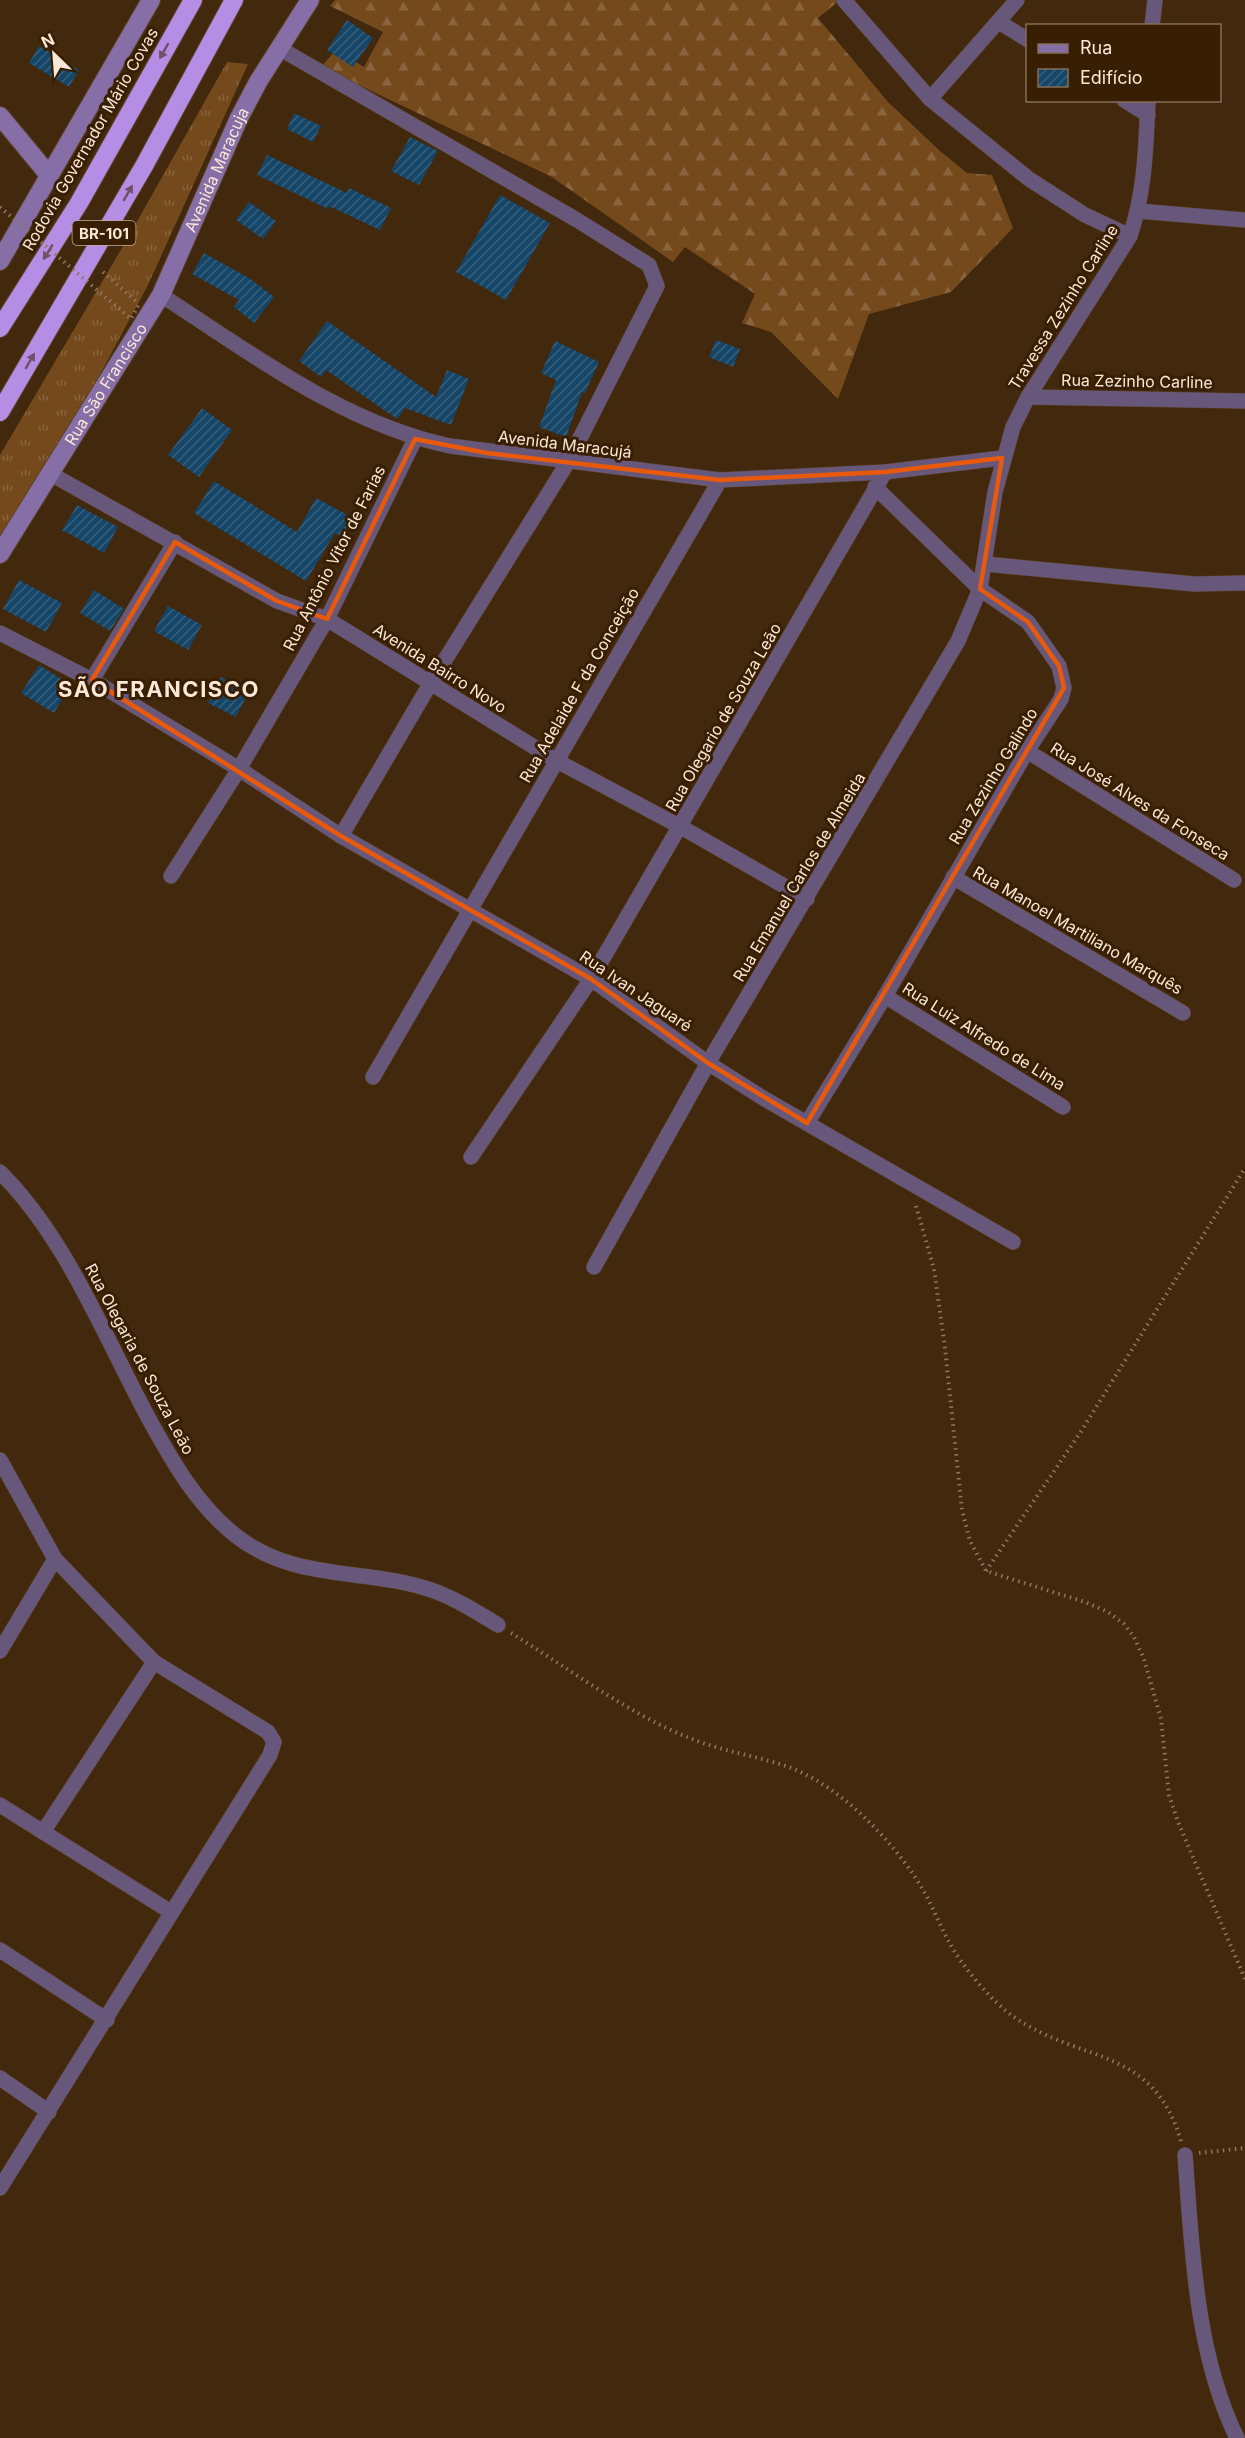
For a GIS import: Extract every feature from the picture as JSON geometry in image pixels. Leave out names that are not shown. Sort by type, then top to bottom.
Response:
[{"type":"highway","name":"Rodovia Governador Mário Covas","points":[[0,328],[79,203],[193,0]]},
{"type":"highway","name":"BR-101","points":[[0,412],[89,260],[234,0]]},
{"type":"street","points":[[0,261],[48,174],[79,126],[151,0]]},
{"type":"street","name":"Avenida Maracuja","points":[[161,295],[239,118],[279,48],[310,0]]},
{"type":"street","points":[[844,0],[930,99],[1029,179],[1084,215],[1130,236]]},
{"type":"street","points":[[930,99],[1017,0]]},
{"type":"street","points":[[1152,24],[1155,0]]},
{"type":"street","points":[[999,22],[1026,39]]},
{"type":"street","points":[[279,48],[577,220],[649,265],[654,271],[657,286],[568,462],[430,684],[341,836]]},
{"type":"street","points":[[1130,102],[1148,108]]},
{"type":"street","name":"Travessa Zezinho Carline","points":[[995,492],[1002,458],[1013,427],[1028,397],[1130,236],[1138,211],[1148,108]]},
{"type":"street","points":[[0,116],[48,174]]},
{"type":"street","points":[[1138,211],[1245,220]]},
{"type":"street","name":"Avenida Maracujá","points":[[161,295],[312,391],[415,439],[487,453],[720,480],[885,472],[1002,458]]},
{"type":"street","name":"Rua São Francisco","points":[[0,554],[161,295]]},
{"type":"street","name":"Rua Zezinho Carline","points":[[1028,397],[1245,401]]},
{"type":"street","name":"Rua Antônio Vitor de Farias","points":[[171,876],[239,769],[327,619],[415,439]]},
{"type":"street","name":"Rua Olegario de Souza Leão","points":[[471,1157],[591,979],[885,472]]},
{"type":"street","name":"Avenida Bairro Novo","points":[[51,474],[277,601],[327,619],[555,760],[681,827],[807,899]]},
{"type":"street","name":"Rua Adelaide F da Conceição","points":[[373,1077],[555,760],[720,480]]},
{"type":"street","name":"Rua Zezinho Galindo","points":[[807,1123],[885,996],[1027,751],[1061,699],[1064,678],[1059,666],[1028,622],[980,589],[875,487]]},
{"type":"street","name":"Rua Emanuel Carlos de Almeida","points":[[594,1267],[708,1063],[958,641],[980,589],[995,492]]},
{"type":"street","points":[[92,680],[175,542]]},
{"type":"street","points":[[985,564],[1194,584],[1245,583]]},
{"type":"street","name":"Rua Ivan Jaguaré","points":[[0,633],[92,680],[239,769],[341,836],[591,979],[708,1063],[807,1123],[1014,1242]]},
{"type":"street","name":"Rua José Alves da Fonseca","points":[[1027,751],[1234,880]]},
{"type":"street","name":"Rua Manoel Martiliano Marquês","points":[[953,878],[1184,1013]]},
{"type":"street","name":"Rua Luiz Alfredo de Lima","points":[[885,996],[1063,1107]]},
{"type":"street","name":"Rua Olegaria de Souza Leão","points":[[0,1172],[32,1206],[68,1262],[170,1458],[201,1501],[235,1536],[296,1567],[379,1579],[433,1591],[498,1625]]},
{"type":"street","points":[[0,1460],[55,1559],[154,1662],[268,1732],[274,1742],[270,1755],[171,1912],[107,2020],[0,2188]]},
{"type":"street","points":[[0,1651],[55,1559]]},
{"type":"street","points":[[43,1832],[154,1662]]},
{"type":"street","points":[[0,1805],[171,1912]]},
{"type":"street","points":[[0,1950],[107,2020]]},
{"type":"street","points":[[0,2078],[49,2112]]},
{"type":"street","points":[[1185,2155],[1202,2321],[1214,2379],[1226,2415],[1237,2438]]},
{"type":"path","points":[[0,207],[131,319],[139,304],[161,295]]},
{"type":"path","points":[[89,260],[139,304]]},
{"type":"path","points":[[986,1571],[1080,1433],[1218,1215],[1245,1168]]},
{"type":"path","points":[[914,1203],[927,1238],[934,1269],[945,1348],[962,1510],[970,1541],[986,1571],[1085,1602],[1124,1624],[1134,1637],[1144,1659],[1161,1719],[1172,1804],[1245,1979]]},
{"type":"path","points":[[498,1625],[658,1724],[698,1741],[785,1766],[816,1781],[866,1818],[899,1855],[927,1897],[949,1944],[988,1992],[1013,2017],[1135,2071],[1153,2087],[1173,2115],[1185,2155],[1245,2148]]},
{"type":"highlighted area","points":[[415,439],[487,453],[720,480],[885,472],[1002,458],[980,589],[1028,622],[1059,666],[1064,688],[807,1123],[708,1063],[591,979],[341,836],[92,680],[175,542],[277,601],[327,619]]},
{"type":"green space","points":[[335,0],[840,0],[818,18],[888,102],[940,151],[967,173],[992,175],[1013,228],[951,292],[869,314],[838,399],[771,332],[742,323],[755,294],[685,247],[673,262],[552,177],[321,67],[336,50],[364,67],[383,32],[330,6]]},
{"type":"green space","points":[[227,62],[248,64],[148,285],[53,462],[0,548],[0,455],[122,248]]},
{"type":"building","points":[[347,20],[373,38],[353,67],[327,50]]},
{"type":"building","points":[[39,46],[79,70],[69,87],[29,63]]},
{"type":"building","points":[[294,113],[321,126],[313,142],[287,129]]},
{"type":"building","points":[[410,137],[438,151],[419,185],[391,171]]},
{"type":"building","points":[[267,155],[347,193],[349,188],[391,208],[380,230],[329,206],[328,209],[257,175]]},
{"type":"building","points":[[500,195],[550,223],[506,300],[456,272]]},
{"type":"building","points":[[249,202],[276,221],[263,239],[236,220]]},
{"type":"building","points":[[204,253],[249,278],[274,297],[254,323],[234,307],[239,300],[192,274]]},
{"type":"building","points":[[327,321],[436,397],[447,370],[469,379],[451,425],[405,408],[397,419],[326,370],[321,377],[299,361]]},
{"type":"building","points":[[716,340],[740,349],[733,367],[709,357]]},
{"type":"building","points":[[555,341],[599,362],[585,393],[582,392],[566,437],[539,427],[556,380],[541,373]]},
{"type":"building","points":[[202,408],[232,430],[199,477],[168,455]]},
{"type":"building","points":[[214,481],[297,532],[316,498],[355,519],[344,538],[335,533],[306,581],[194,513]]},
{"type":"building","points":[[77,505],[118,527],[104,553],[62,530]]},
{"type":"building","points":[[19,580],[62,603],[46,632],[3,609]]},
{"type":"building","points":[[94,590],[124,609],[110,631],[80,613]]},
{"type":"building","points":[[168,606],[202,625],[188,650],[154,631]]},
{"type":"building","points":[[39,665],[71,685],[54,713],[21,693]]},
{"type":"building","points":[[221,677],[249,691],[236,717],[208,703]]},
{"type":"district","name":"SÃO FRANCISCO","points":[[159,689]]}]
